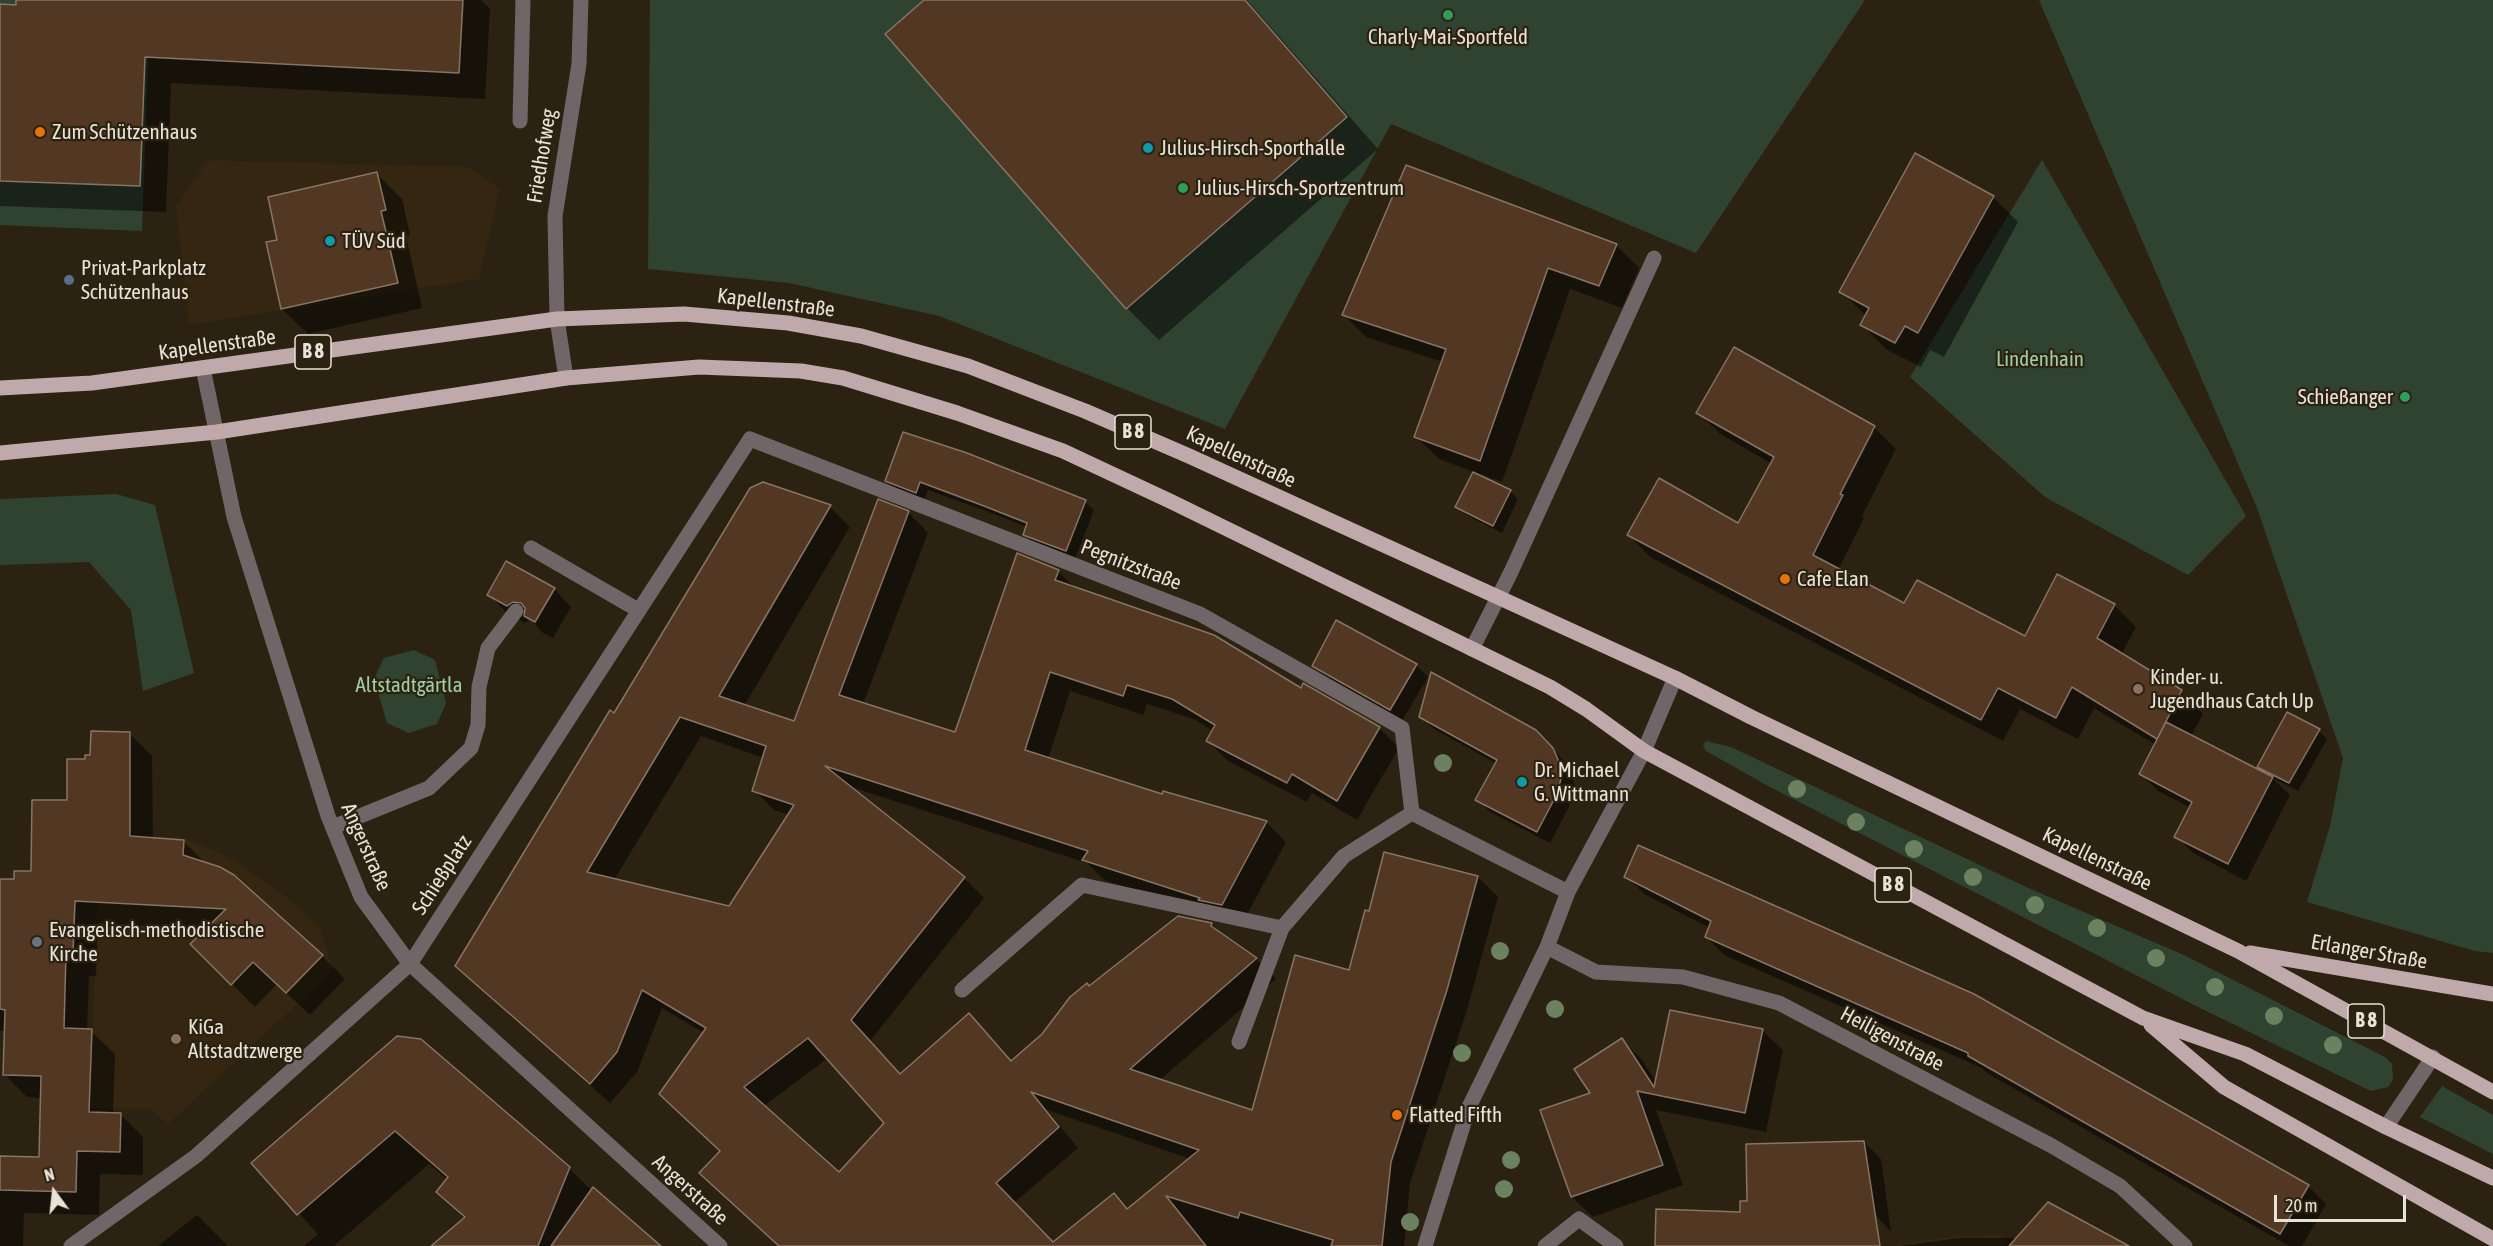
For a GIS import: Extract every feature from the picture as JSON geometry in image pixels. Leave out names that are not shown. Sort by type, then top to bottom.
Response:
[{"type":"main road","name":"Kapellenstraße","points":[[0,388],[92,383],[557,319],[684,314],[747,318],[861,336],[968,366],[1085,411],[1189,456],[1675,678],[2238,951],[2493,1092]]},
{"type":"main road","name":"B 8","points":[[0,453],[217,432],[566,378],[699,367],[801,371],[843,378],[883,389],[1063,451],[1182,506],[1550,687],[1586,709],[1644,751],[2143,1018],[2224,1087],[2493,1239]]},
{"type":"main road","name":"Erlanger Straße","points":[[2238,951],[2493,994]]},
{"type":"main road","points":[[2143,1018],[2245,1054],[2386,1127],[2493,1178]]},
{"type":"street","points":[[519,121],[524,0]]},
{"type":"street","name":"Friedhofweg","points":[[566,378],[557,319],[555,216],[579,64],[581,0]]},
{"type":"street","points":[[1472,649],[1498,599],[1654,258]]},
{"type":"street","name":"Angerstraße","points":[[203,368],[234,517],[333,827],[361,897],[410,964],[720,1246]]},
{"type":"street","name":"Schießplatz","points":[[71,1246],[196,1156],[410,964],[750,439]]},
{"type":"street","name":"Pegnitzstraße","points":[[750,439],[1200,614],[1402,728],[1412,813]]},
{"type":"street","points":[[531,548],[638,610]]},
{"type":"street","points":[[333,827],[429,788],[471,748],[478,725],[479,687],[488,648],[516,611]]},
{"type":"street","points":[[1425,1246],[1469,1107],[1547,947],[1568,892],[1644,751],[1675,678]]},
{"type":"street","points":[[1239,1042],[1282,928],[1344,856],[1412,813],[1568,892]]},
{"type":"street","points":[[962,990],[1082,885],[1282,928]]},
{"type":"street","name":"Heiligenstraße","points":[[1547,947],[1596,972],[1683,977],[1779,1003],[2052,1146],[2120,1186],[2185,1246]]},
{"type":"street","points":[[2386,1127],[2433,1057]]},
{"type":"street","points":[[1545,1246],[1579,1218],[1616,1246]]},
{"type":"shaded area","points":[[208,160],[469,167],[500,189],[479,279],[189,325],[176,206]]},
{"type":"shaded area","name":"KiGa Altstadtzwerge","points":[[134,835],[184,838],[233,859],[288,898],[321,928],[333,971],[168,1124],[150,1109],[90,1108],[98,884],[130,885]]},
{"type":"shaded area","points":[[2000,1235],[2009,1246],[1898,1246],[1896,1244],[1959,1236]]},
{"type":"green space","points":[[0,0],[150,0],[142,231],[0,225]]},
{"type":"green space","name":"Julius-Hirsch-Sportzentrum","points":[[650,0],[1865,0],[1696,253],[1391,124],[1225,429],[939,316],[789,283],[648,269]]},
{"type":"green space","points":[[2039,0],[2493,0],[2493,953],[2475,951],[2307,902],[2330,826],[2343,758],[2257,508]]},
{"type":"green space","name":"Lindenhain","points":[[2042,160],[2246,516],[2188,575],[2045,497],[1910,377]]},
{"type":"green space","points":[[116,494],[155,505],[194,673],[143,691],[131,610],[89,562],[0,565],[0,499]]},
{"type":"green space","name":"Altstadtgärtla","points":[[414,650],[435,660],[446,703],[437,724],[409,733],[387,723],[374,679],[384,658]]},
{"type":"green space","points":[[1706,741],[1731,747],[2026,887],[2186,956],[2385,1057],[2392,1064],[2393,1080],[2388,1087],[2371,1091],[2198,1007],[1768,786],[1706,751],[1703,745]]},
{"type":"green space","points":[[2442,1086],[2493,1115],[2493,1154],[2420,1117]]},
{"type":"building","points":[[16,0],[463,0],[459,73],[145,57],[140,186],[0,181],[0,4],[16,5]]},
{"type":"building","name":"Julius-Hirsch-Sporthalle","points":[[924,0],[1245,0],[1347,117],[1126,309],[885,34]]},
{"type":"building","points":[[1915,153],[1994,196],[1918,333],[1905,326],[1895,343],[1860,325],[1869,308],[1839,292]]},
{"type":"building","points":[[1406,165],[1617,244],[1599,286],[1548,268],[1480,461],[1414,437],[1446,349],[1342,315]]},
{"type":"building","name":"TÜV Süd","points":[[377,172],[386,210],[381,211],[398,283],[281,309],[266,242],[277,240],[268,197]]},
{"type":"building","points":[[1734,347],[1875,426],[1840,494],[1843,495],[1813,555],[1904,603],[1917,580],[2025,636],[2057,574],[2115,604],[2097,638],[2182,690],[2157,739],[2072,687],[2056,718],[1998,688],[1981,720],[1627,535],[1659,478],[1738,523],[1774,457],[1696,413]]},
{"type":"building","points":[[903,432],[967,453],[1086,500],[1066,551],[1023,535],[1027,523],[984,506],[920,482],[916,493],[885,481]]},
{"type":"building","points":[[1473,472],[1511,490],[1493,526],[1455,507]]},
{"type":"building","points":[[763,482],[831,505],[719,696],[794,721],[878,499],[909,511],[839,695],[955,732],[1017,553],[1059,570],[1055,580],[1214,635],[1301,688],[1303,683],[1380,727],[1337,801],[1292,774],[1287,783],[1206,741],[1215,725],[1172,699],[1127,685],[1123,696],[1050,672],[1025,750],[1162,794],[1163,791],[1267,821],[1222,905],[1198,900],[1200,898],[1082,860],[1088,851],[825,766],[965,877],[851,1020],[900,1074],[969,1013],[1011,1061],[1042,1034],[1070,997],[1087,983],[1089,986],[1178,916],[1212,923],[1211,926],[1257,958],[1130,1069],[1252,1110],[1295,955],[1349,970],[1365,910],[1369,911],[1384,852],[1478,876],[1447,990],[1391,1162],[1382,1246],[1331,1246],[1333,1240],[1240,1212],[1238,1218],[1166,1196],[1206,1246],[779,1246],[699,1173],[720,1151],[659,1094],[706,1028],[642,990],[617,1052],[590,1084],[455,966],[610,710],[614,713],[750,488]],"holes":[[[680,717],[766,746],[752,791],[794,805],[729,906],[587,872]],[[808,1038],[884,1123],[839,1172],[744,1087]],[[1031,1092],[1199,1150],[1127,1209],[1114,1193],[1053,1242],[996,1183],[1059,1127]]]},
{"type":"building","points":[[506,561],[555,588],[535,622],[524,616],[525,608],[521,603],[513,602],[507,606],[487,595]]},
{"type":"building","points":[[1336,620],[1417,664],[1390,710],[1312,666]]},
{"type":"building","points":[[1431,672],[1536,730],[1553,748],[1563,771],[1557,794],[1537,832],[1475,800],[1497,760],[1419,717]]},
{"type":"building","points":[[2287,712],[2320,729],[2289,783],[2257,767]]},
{"type":"building","points":[[2166,722],[2273,777],[2228,864],[2174,837],[2192,802],[2139,774]]},
{"type":"building","points":[[91,731],[130,732],[130,836],[184,840],[183,855],[220,867],[234,875],[323,955],[286,993],[253,962],[231,985],[190,944],[226,909],[75,901],[73,953],[66,953],[64,1028],[92,1029],[89,1112],[121,1113],[120,1152],[77,1151],[76,1192],[0,1190],[0,1156],[39,1157],[41,1076],[3,1075],[5,1010],[0,1009],[0,879],[14,879],[14,871],[31,871],[32,800],[67,800],[67,759],[85,759],[85,755],[90,755]]},
{"type":"building","points":[[1638,845],[1974,994],[2309,1185],[2280,1234],[1968,1056],[1968,1053],[1705,937],[1711,921],[1624,877]]},
{"type":"building","points":[[1670,1010],[1763,1029],[1745,1113],[1637,1091],[1663,1165],[1571,1197],[1540,1110],[1590,1093],[1574,1069],[1622,1038],[1654,1087]]},
{"type":"building","points":[[397,1036],[421,1039],[570,1167],[538,1246],[431,1246],[465,1217],[436,1192],[448,1177],[395,1131],[297,1215],[251,1163]]},
{"type":"building","points":[[1864,1141],[1880,1246],[1655,1246],[1656,1209],[1740,1212],[1740,1201],[1747,1201],[1746,1144]]},
{"type":"building","points":[[593,1187],[661,1246],[551,1246]]},
{"type":"building","points":[[2048,1202],[2129,1246],[2009,1246]]},
{"type":"place","name":"Charly-Mai-Sportfeld","points":[[1448,15]]},
{"type":"place","name":"Zum Schützenhaus","points":[[40,132]]},
{"type":"place","name":"Julius-Hirsch-Sporthalle","points":[[1148,148]]},
{"type":"place","name":"Julius-Hirsch-Sportzentrum","points":[[1183,188]]},
{"type":"place","name":"TÜV Süd","points":[[330,241]]},
{"type":"place","name":"Privat-Parkplatz Schützenhaus","points":[[69,280]]},
{"type":"place","name":"Schießanger","points":[[2405,397]]},
{"type":"place","name":"Cafe Elan","points":[[1785,579]]},
{"type":"place","name":"Kinder- u. Jugendhaus Catch Up","points":[[2138,689]]},
{"type":"place","name":"Dr. Michael G. Wittmann","points":[[1522,782]]},
{"type":"place","name":"Evangelisch-methodistische Kirche","points":[[37,942]]},
{"type":"place","name":"KiGa Altstadtzwerge","points":[[176,1039]]},
{"type":"place","name":"Flatted Fifth","points":[[1397,1115]]}]
